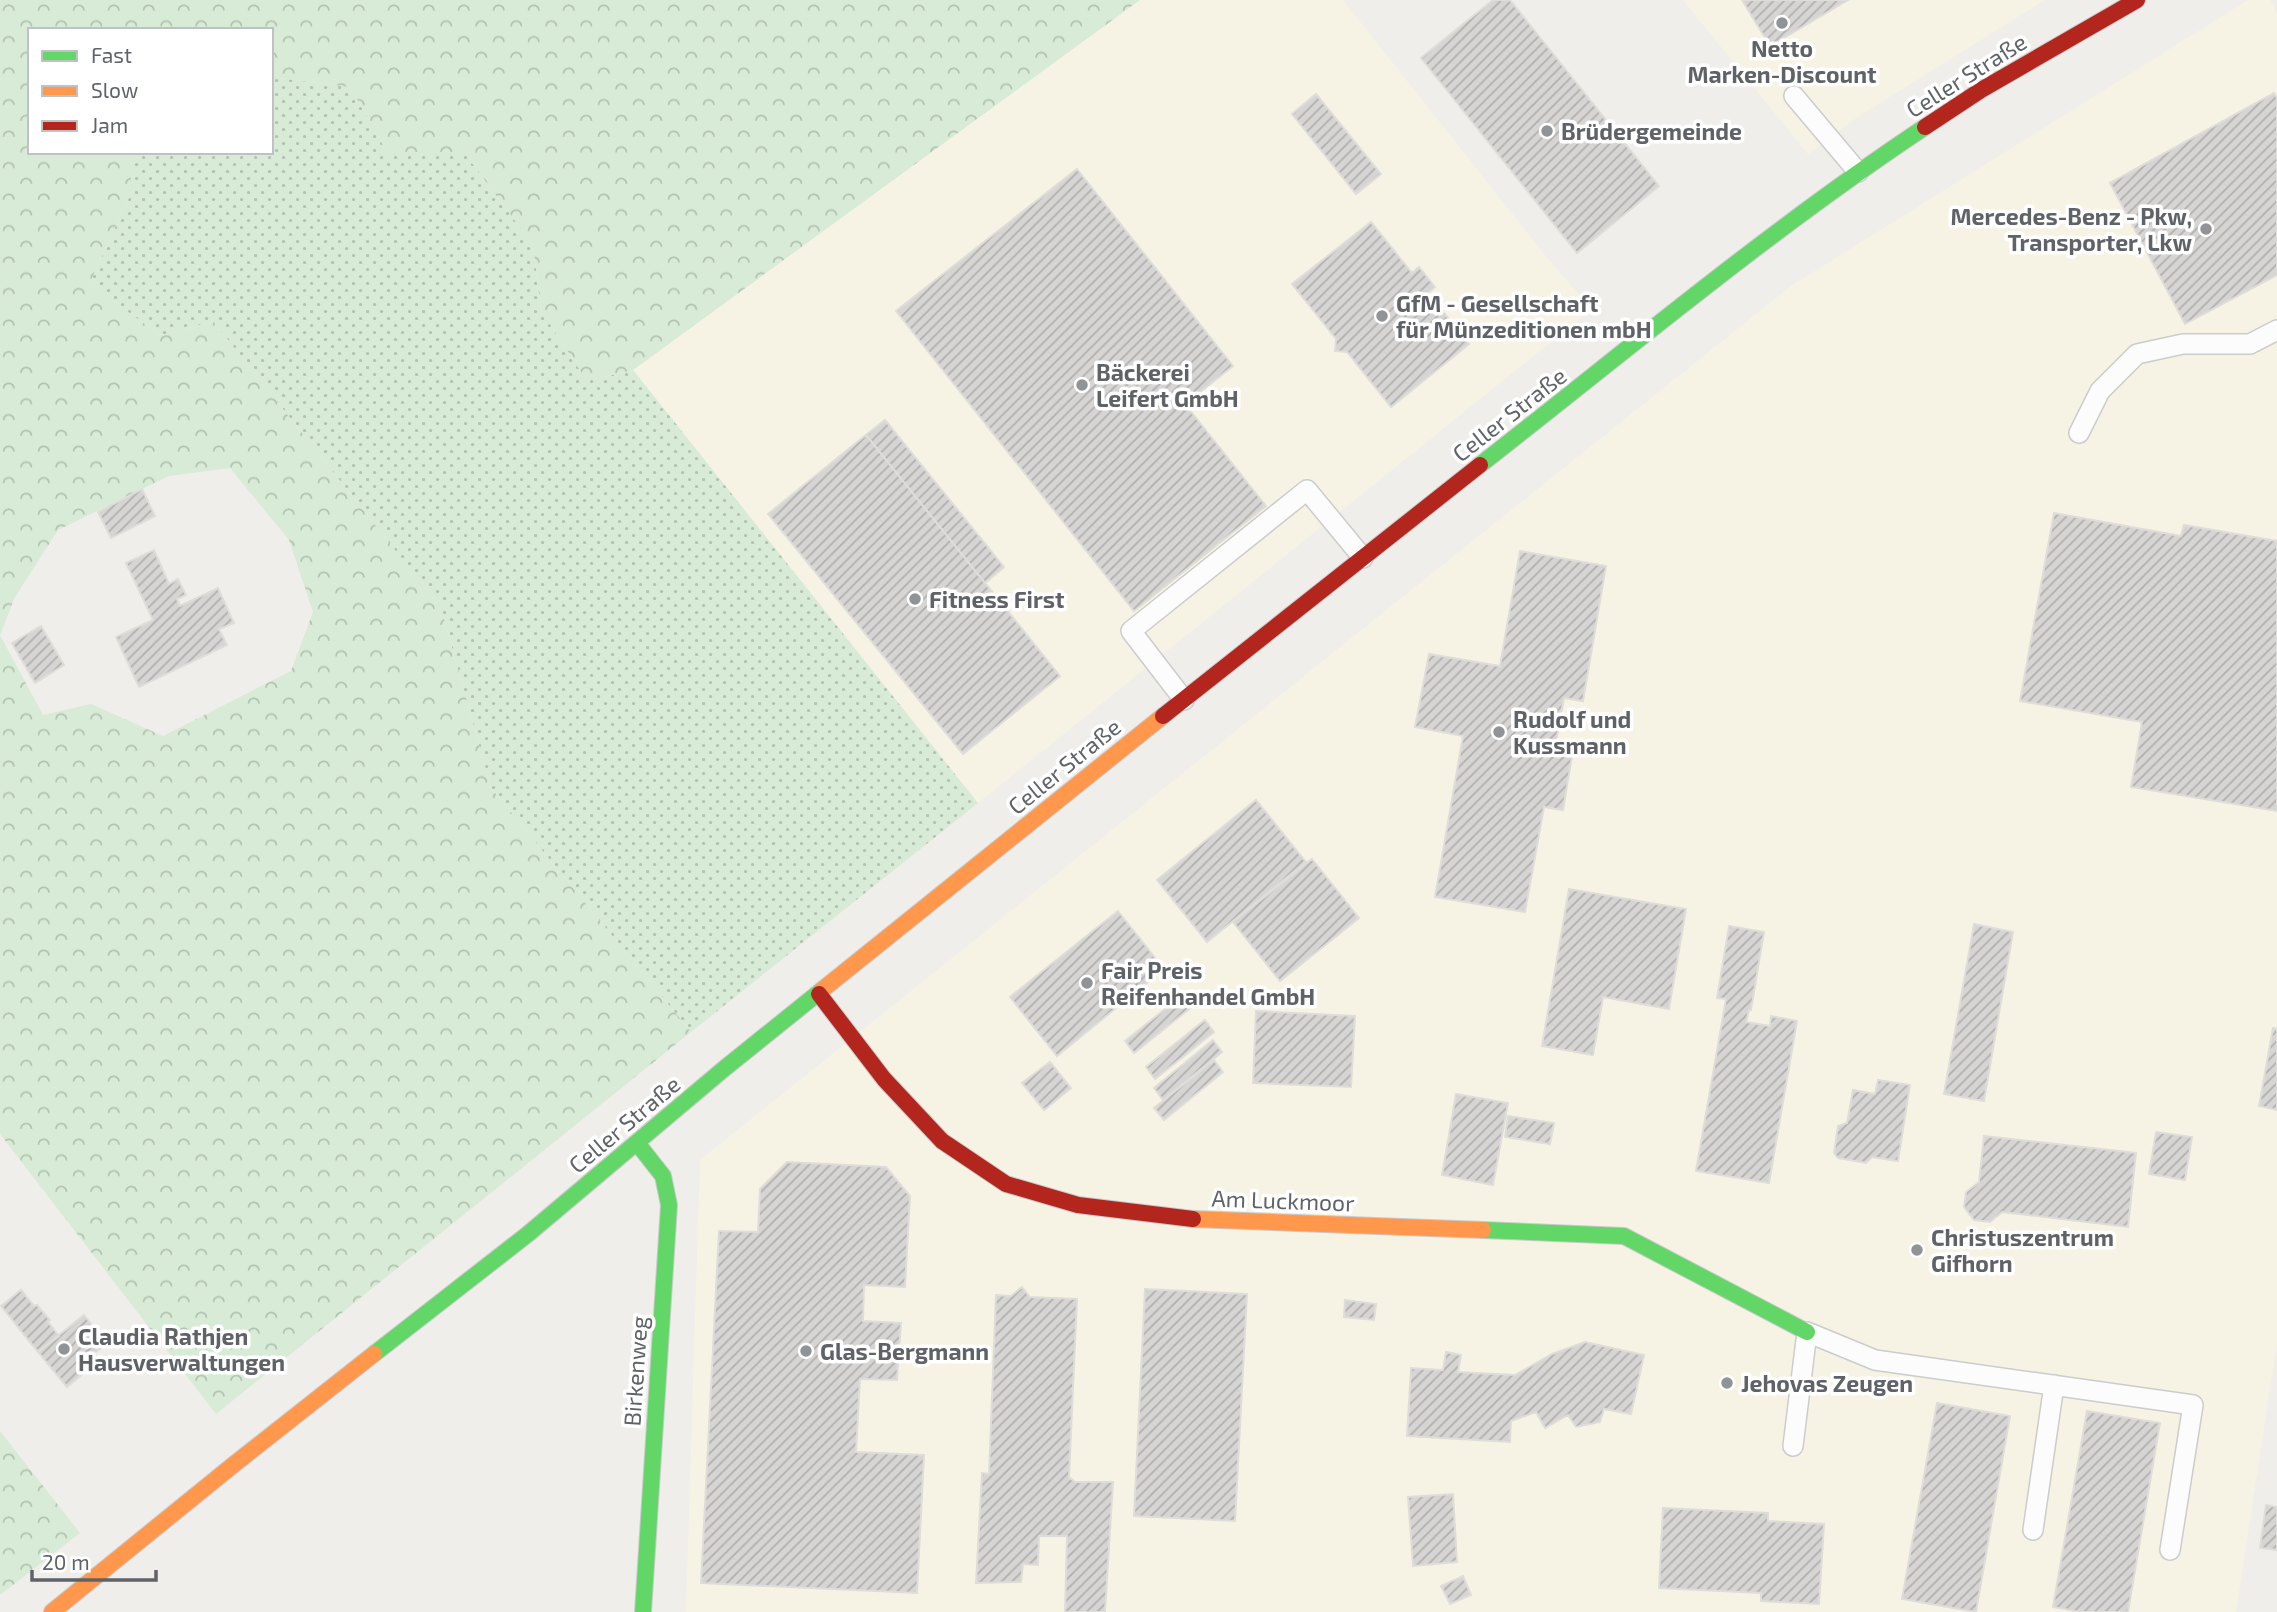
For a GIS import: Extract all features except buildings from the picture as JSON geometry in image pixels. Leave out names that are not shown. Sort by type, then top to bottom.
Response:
[{"type":"street","name":"Celler Straße","points":[[52,1612],[232,1466],[421,1320],[725,1068],[1184,700],[1755,248],[1858,172],[1981,90],[2137,0]]},
{"type":"street","name":"Am Luckmoor","points":[[819,994],[884,1079],[942,1141],[1006,1184],[1078,1205],[1196,1219],[1623,1236],[1807,1332]]},
{"type":"street","name":"Birkenweg","points":[[637,1143],[663,1176],[668,1205],[643,1612]]},
{"type":"lane","points":[[1794,96],[1858,172]]},
{"type":"lane","points":[[2078,433],[2100,391],[2137,354],[2183,344],[2250,344],[2277,330]]},
{"type":"lane","points":[[1184,700],[1131,631],[1307,490],[1363,558]]},
{"type":"lane","points":[[1793,1446],[1807,1332],[1875,1360],[2193,1405],[2170,1550]]},
{"type":"lane","points":[[2033,1530],[2054,1385]]},
{"type":"shaded area","points":[[1140,0],[1343,0],[1548,259],[1592,309],[978,803],[633,370]]},
{"type":"shaded area","points":[[1683,0],[2045,0],[1856,118],[1808,154]]},
{"type":"shaded area","points":[[2248,0],[2270,0],[2277,14],[2277,1342],[2236,1612],[686,1612],[700,1160],[1791,286]]},
{"type":"green space","points":[[0,0],[1140,0],[633,370],[587,381],[541,310],[533,245],[464,152],[387,152],[350,87],[273,77],[273,28],[28,28],[28,154],[131,154],[131,193],[89,285],[162,336],[213,321],[441,608],[491,788],[691,1032],[216,1414],[0,1134]],"holes":[[[230,468],[289,540],[313,612],[291,671],[163,736],[91,704],[43,715],[0,635],[15,597],[58,530],[169,476]]]},
{"type":"green space","points":[[273,77],[350,87],[387,152],[464,152],[533,245],[541,310],[587,381],[633,370],[978,803],[691,1032],[491,788],[441,608],[213,321],[162,336],[89,285],[131,193],[131,154],[273,154]]},
{"type":"green space","points":[[0,1431],[80,1533],[0,1595]]},
{"type":"traffic: fast","points":[[1480,465],[1755,249],[1867,166],[1925,127]]},
{"type":"traffic: fast","points":[[374,1354],[528,1234],[822,990]]},
{"type":"traffic: fast","points":[[637,1143],[663,1176],[669,1205],[643,1612]]},
{"type":"traffic: fast","points":[[1483,1230],[1624,1236],[1807,1332]]},
{"type":"traffic: slow","points":[[822,990],[1163,716]]},
{"type":"traffic: slow","points":[[1193,1219],[1483,1230]]},
{"type":"traffic: slow","points":[[52,1612],[374,1354]]},
{"type":"traffic: jam","points":[[1925,127],[1981,90],[2137,0]]},
{"type":"traffic: jam","points":[[1163,716],[1480,465]]},
{"type":"traffic: jam","points":[[819,994],[884,1079],[942,1141],[1006,1184],[1078,1205],[1193,1219]]},
{"type":"place","name":"Netto Marken-Discount","points":[[1782,23]]},
{"type":"place","name":"Brüdergemeinde","points":[[1547,131]]},
{"type":"place","name":"Mercedes-Benz - Pkw, Transporter, Lkw","points":[[2206,229]]},
{"type":"place","name":"GfM - Gesellschaft für Münzeditionen mbH","points":[[1382,316]]},
{"type":"place","name":"Bäckerei Leifert GmbH","points":[[1082,385]]},
{"type":"place","name":"Fitness First","points":[[915,599]]},
{"type":"place","name":"Rudolf und Kussmann","points":[[1499,732]]},
{"type":"place","name":"Fair Preis Reifenhandel GmbH","points":[[1087,983]]},
{"type":"place","name":"Christuszentrum Gifhorn","points":[[1917,1250]]},
{"type":"place","name":"Claudia Rathjen Hausverwaltungen","points":[[64,1349]]},
{"type":"place","name":"Glas-Bergmann","points":[[806,1351]]},
{"type":"place","name":"Jehovas Zeugen","points":[[1727,1383]]}]
